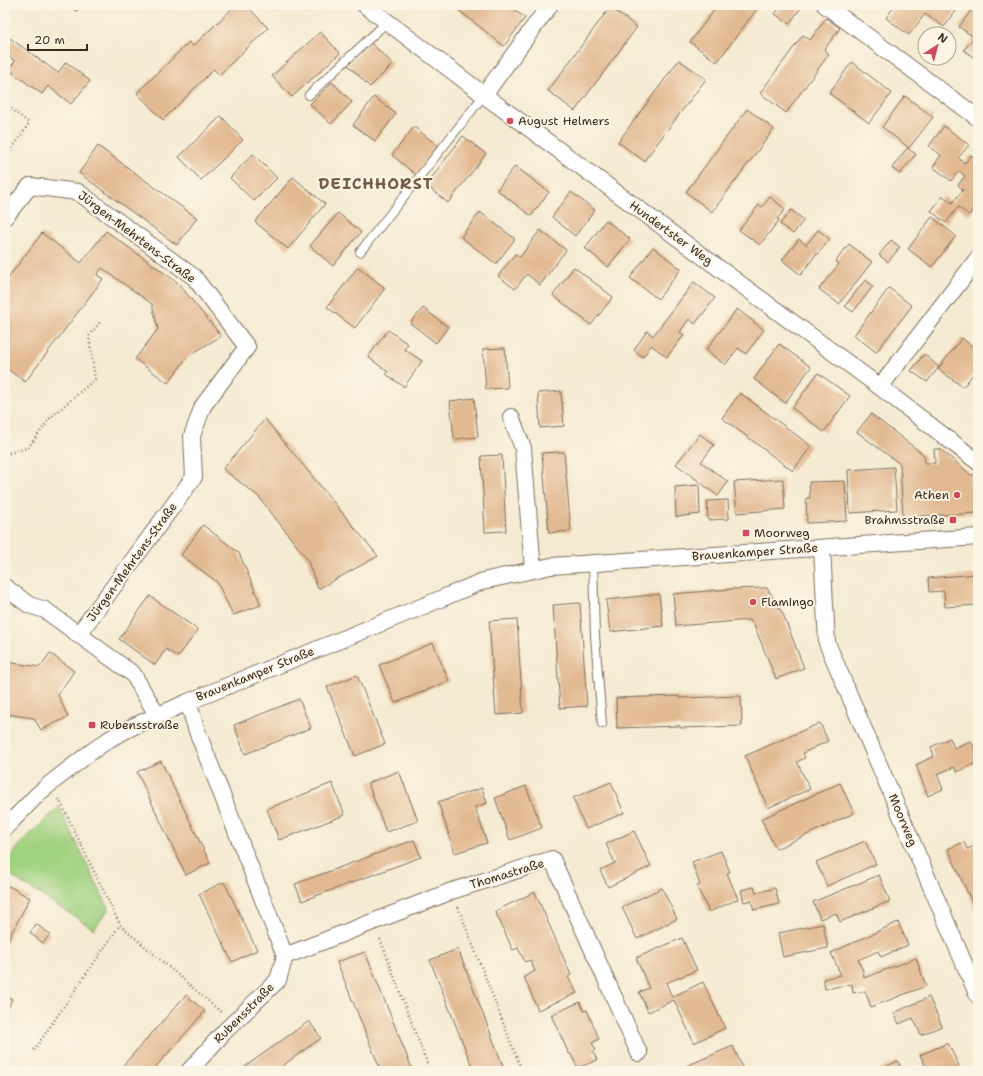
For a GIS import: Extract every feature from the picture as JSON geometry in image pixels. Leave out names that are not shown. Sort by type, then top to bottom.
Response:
[{"type":"street","name":"Hundertster Weg","points":[[365,5],[484,95],[880,387],[978,462]]},
{"type":"street","points":[[484,95],[550,5]]},
{"type":"street","points":[[825,5],[978,118]]},
{"type":"street","name":"Jürgen-Mehrtens-Straße","points":[[5,217],[30,186],[78,192],[194,277],[247,347],[203,406],[192,436],[194,477],[78,635]]},
{"type":"street","points":[[880,387],[978,258]]},
{"type":"street","points":[[511,417],[523,448],[533,570]]},
{"type":"street","name":"Brauenkamper Straße","points":[[5,828],[38,794],[51,783],[111,738],[134,726],[188,702],[483,581],[551,566],[978,537]]},
{"type":"street","name":"Moorweg","points":[[822,548],[827,643],[978,996]]},
{"type":"street","points":[[5,587],[28,605],[45,610],[133,674],[157,715]]},
{"type":"street","points":[[188,702],[197,731],[285,956]]},
{"type":"street","name":"Thomastraße","points":[[285,956],[452,891],[552,859],[639,1054]]},
{"type":"street","name":"Rubensstraße","points":[[189,1071],[233,1023],[278,980],[285,956]]},
{"type":"lane","points":[[309,95],[387,22]]},
{"type":"lane","points":[[360,252],[484,95]]},
{"type":"lane","points":[[593,563],[595,636],[602,724]]},
{"type":"path","points":[[5,104],[29,123],[5,160]]},
{"type":"path","points":[[5,454],[28,448],[51,417],[95,380],[89,336],[100,322]]},
{"type":"path","points":[[51,783],[120,925],[233,1023]]},
{"type":"path","points":[[452,891],[522,1071]]},
{"type":"path","points":[[374,922],[430,1071]]},
{"type":"path","points":[[34,1050],[120,925]]},
{"type":"green space","points":[[59,807],[109,909],[94,929],[5,872],[5,864],[23,841]]},
{"type":"building","points":[[71,5],[84,5],[76,11]]},
{"type":"building","points":[[236,5],[246,5],[268,28],[219,75],[214,69],[163,120],[137,93],[189,42],[193,46]]},
{"type":"building","points":[[460,5],[508,5],[525,18],[504,46],[457,9]]},
{"type":"building","points":[[718,5],[760,5],[717,62],[690,42]]},
{"type":"building","points":[[782,5],[803,5],[789,24],[775,14]]},
{"type":"building","points":[[895,5],[948,5],[956,11],[945,26],[925,14],[909,35],[886,18]]},
{"type":"building","points":[[975,5],[978,5],[978,61],[964,50],[974,37],[959,27]]},
{"type":"building","points":[[610,7],[637,27],[575,111],[548,91]]},
{"type":"building","points":[[826,18],[840,28],[824,50],[829,54],[786,113],[760,93],[803,35],[810,40]]},
{"type":"building","points":[[320,32],[340,53],[292,97],[272,76]]},
{"type":"building","points":[[7,36],[58,73],[66,62],[90,81],[71,104],[48,86],[42,94],[9,70],[15,61],[5,54],[5,38]]},
{"type":"building","points":[[370,42],[393,64],[370,87],[348,65]]},
{"type":"building","points":[[679,60],[706,79],[644,161],[618,142]]},
{"type":"building","points":[[852,62],[892,93],[869,123],[829,93]]},
{"type":"building","points":[[332,82],[352,102],[331,124],[310,104]]},
{"type":"building","points":[[905,96],[933,117],[909,148],[882,127]]},
{"type":"building","points":[[374,97],[396,114],[375,141],[353,125]]},
{"type":"building","points":[[747,109],[774,129],[712,212],[686,192]]},
{"type":"building","points":[[221,116],[243,140],[201,180],[179,157]]},
{"type":"building","points":[[944,126],[969,145],[958,158],[965,163],[971,155],[978,161],[976,167],[978,168],[978,203],[969,215],[958,207],[946,223],[931,211],[943,196],[952,203],[963,190],[958,185],[965,176],[959,171],[951,181],[933,167],[941,155],[929,146]]},
{"type":"building","points":[[414,127],[438,146],[416,175],[392,155]]},
{"type":"building","points":[[463,136],[486,154],[448,203],[426,185]]},
{"type":"building","points":[[98,146],[197,218],[177,245],[79,173]]},
{"type":"building","points":[[907,148],[916,154],[900,174],[892,168]]},
{"type":"building","points":[[253,154],[277,178],[254,201],[230,178]]},
{"type":"building","points":[[515,166],[549,192],[531,216],[497,190]]},
{"type":"building","points":[[293,177],[325,204],[288,249],[255,222]]},
{"type":"building","points":[[571,192],[595,210],[575,236],[552,217]]},
{"type":"building","points":[[770,197],[785,209],[777,219],[779,220],[760,245],[739,230],[759,205],[762,207]]},
{"type":"building","points":[[791,210],[804,220],[793,234],[780,224]]},
{"type":"building","points":[[480,212],[515,239],[496,264],[461,237]]},
{"type":"building","points":[[338,213],[361,232],[333,266],[310,246]]},
{"type":"building","points":[[932,217],[956,236],[932,267],[908,249]]},
{"type":"building","points":[[606,220],[630,239],[608,267],[585,248]]},
{"type":"building","points":[[540,230],[566,250],[540,285],[527,274],[515,289],[498,276],[515,254],[520,257]]},
{"type":"building","points":[[818,230],[830,239],[817,255],[816,254],[801,275],[782,260],[799,239],[806,245]]},
{"type":"building","points":[[106,231],[178,283],[221,336],[188,356],[168,383],[135,359],[158,329],[152,304],[102,268],[97,275],[103,279],[25,382],[5,367],[5,282],[42,233],[81,263]]},
{"type":"building","points":[[891,240],[900,247],[888,262],[879,255]]},
{"type":"building","points":[[849,244],[872,262],[839,304],[819,289],[839,264],[836,261]]},
{"type":"building","points":[[653,247],[681,269],[658,299],[630,278]]},
{"type":"building","points":[[358,267],[385,288],[355,328],[327,307]]},
{"type":"building","points":[[574,267],[613,297],[591,325],[553,295]]},
{"type":"building","points":[[865,280],[873,286],[853,312],[845,306]]},
{"type":"building","points":[[694,282],[715,298],[695,324],[689,319],[680,332],[684,335],[667,357],[651,345],[643,357],[634,350],[647,331],[653,336]]},
{"type":"building","points":[[889,288],[912,306],[876,352],[854,335]]},
{"type":"building","points":[[423,308],[448,327],[436,343],[410,323]]},
{"type":"building","points":[[737,309],[764,330],[746,354],[738,348],[725,365],[706,350]]},
{"type":"building","points":[[388,330],[408,344],[404,349],[422,361],[404,387],[386,374],[388,372],[368,357]]},
{"type":"building","points":[[962,338],[978,351],[978,368],[963,387],[938,369]]},
{"type":"building","points":[[779,344],[811,367],[785,403],[754,379]]},
{"type":"building","points":[[505,348],[508,388],[486,389],[483,349]]},
{"type":"building","points":[[924,354],[939,367],[927,382],[911,371]]},
{"type":"building","points":[[818,373],[850,396],[824,432],[792,408]]},
{"type":"building","points":[[561,391],[564,426],[540,428],[538,393]]},
{"type":"building","points":[[740,393],[811,446],[793,471],[722,418]]},
{"type":"building","points":[[474,398],[478,437],[454,439],[450,401]]},
{"type":"building","points":[[871,414],[924,455],[925,463],[935,463],[934,449],[940,449],[971,475],[978,474],[978,513],[903,517],[900,464],[857,432]]},
{"type":"building","points":[[265,419],[378,556],[318,589],[307,559],[259,497],[223,469]]},
{"type":"building","points":[[700,434],[714,445],[701,462],[728,482],[718,496],[676,464]]},
{"type":"building","points":[[564,452],[571,531],[549,533],[542,453]]},
{"type":"building","points":[[502,455],[506,531],[485,532],[481,456]]},
{"type":"building","points":[[894,467],[897,510],[850,513],[848,470]]},
{"type":"building","points":[[783,479],[785,509],[737,513],[734,482]]},
{"type":"building","points":[[845,481],[847,521],[807,523],[806,498],[810,498],[809,482]]},
{"type":"building","points":[[699,485],[700,514],[676,517],[675,487]]},
{"type":"building","points":[[728,500],[729,519],[708,520],[707,501]]},
{"type":"building","points":[[203,525],[239,553],[261,605],[233,615],[217,582],[181,555]]},
{"type":"building","points":[[978,574],[978,605],[945,607],[944,591],[929,592],[928,578]]},
{"type":"building","points":[[767,588],[783,614],[804,668],[776,679],[754,625],[750,620],[676,626],[673,594],[731,589]]},
{"type":"building","points":[[659,594],[663,626],[610,632],[606,600]]},
{"type":"building","points":[[150,596],[198,630],[178,657],[166,649],[155,665],[119,639]]},
{"type":"building","points":[[580,603],[587,706],[560,708],[553,605]]},
{"type":"building","points":[[517,619],[523,713],[496,715],[489,621]]},
{"type":"building","points":[[433,643],[449,681],[395,703],[379,665]]},
{"type":"building","points":[[50,653],[74,671],[58,695],[68,717],[41,730],[34,718],[5,714],[6,662],[40,667]]},
{"type":"building","points":[[357,675],[385,744],[355,756],[327,687]]},
{"type":"building","points":[[679,696],[679,698],[741,696],[742,726],[617,728],[616,698]]},
{"type":"building","points":[[299,699],[311,728],[245,754],[234,725]]},
{"type":"building","points":[[820,723],[828,741],[803,753],[805,758],[797,762],[810,789],[768,808],[745,756]]},
{"type":"building","points":[[950,738],[954,748],[971,741],[978,756],[978,762],[957,772],[954,767],[937,774],[943,789],[928,796],[916,765],[934,756],[931,747]]},
{"type":"building","points":[[161,761],[210,863],[186,875],[137,772]]},
{"type":"building","points":[[399,771],[418,821],[386,832],[368,783]]},
{"type":"building","points":[[611,782],[624,813],[586,829],[573,798]]},
{"type":"building","points":[[332,783],[345,815],[279,840],[267,809]]},
{"type":"building","points":[[840,783],[854,813],[776,849],[761,819]]},
{"type":"building","points":[[526,786],[542,828],[510,840],[495,798]]},
{"type":"building","points":[[482,788],[487,803],[475,807],[487,843],[455,853],[438,802]]},
{"type":"building","points":[[634,831],[651,866],[608,887],[600,870],[615,863],[606,844]]},
{"type":"building","points":[[414,840],[421,857],[302,901],[295,884]]},
{"type":"building","points":[[865,841],[876,864],[827,886],[816,862]]},
{"type":"building","points":[[964,842],[967,849],[977,845],[978,848],[978,916],[948,849]]},
{"type":"building","points":[[721,851],[730,872],[727,873],[738,899],[709,912],[697,886],[700,885],[692,862]]},
{"type":"building","points":[[879,875],[890,901],[840,922],[836,913],[820,919],[813,902]]},
{"type":"building","points":[[224,882],[257,950],[232,962],[199,894]]},
{"type":"building","points":[[5,884],[30,898],[5,945]]},
{"type":"building","points":[[754,887],[756,893],[775,888],[779,904],[754,910],[751,900],[744,902],[741,890]]},
{"type":"building","points":[[662,888],[677,919],[637,939],[622,907]]},
{"type":"building","points":[[535,892],[571,975],[568,977],[577,993],[538,1010],[524,977],[535,971],[530,960],[525,962],[518,948],[513,950],[495,911]]},
{"type":"building","points":[[898,922],[908,945],[881,957],[878,951],[858,960],[863,971],[864,978],[916,958],[926,986],[871,1007],[865,991],[853,993],[852,984],[825,989],[823,979],[841,975],[831,953]]},
{"type":"building","points":[[36,924],[50,934],[43,943],[30,933]]},
{"type":"building","points":[[823,924],[828,948],[783,957],[778,933]]},
{"type":"building","points":[[682,938],[697,970],[666,983],[672,997],[703,982],[725,1028],[694,1043],[674,1000],[648,1012],[639,992],[649,988],[636,958]]},
{"type":"building","points":[[458,949],[505,1071],[474,1071],[430,960]]},
{"type":"building","points":[[365,952],[413,1071],[381,1071],[337,962]]},
{"type":"building","points":[[186,995],[205,1011],[152,1071],[118,1071]]},
{"type":"building","points":[[5,996],[12,999],[8,1008],[5,1006]]},
{"type":"building","points":[[929,997],[942,1026],[921,1035],[913,1018],[899,1024],[894,1013]]},
{"type":"building","points":[[580,1002],[584,1011],[587,1010],[599,1039],[592,1043],[596,1050],[593,1052],[597,1060],[578,1068],[570,1053],[569,1054],[551,1015]]},
{"type":"building","points":[[309,1021],[321,1038],[275,1071],[239,1071]]},
{"type":"building","points":[[948,1043],[959,1066],[948,1071],[928,1071],[920,1055]]},
{"type":"building","points":[[733,1046],[744,1071],[674,1071],[691,1064]]},
{"type":"building","points":[[898,1061],[902,1071],[878,1070]]},
{"type":"place","name":"August Helmers","points":[[510,121]]},
{"type":"place","name":"Athen","points":[[957,495]]},
{"type":"place","name":"Brahmsstraße","points":[[953,520]]},
{"type":"place","name":"Moorweg","points":[[746,533]]},
{"type":"place","name":"Flamingo","points":[[753,602]]},
{"type":"place","name":"Rubensstraße","points":[[92,725]]},
{"type":"district","name":"DEICHHORST","points":[[376,183]]}]
